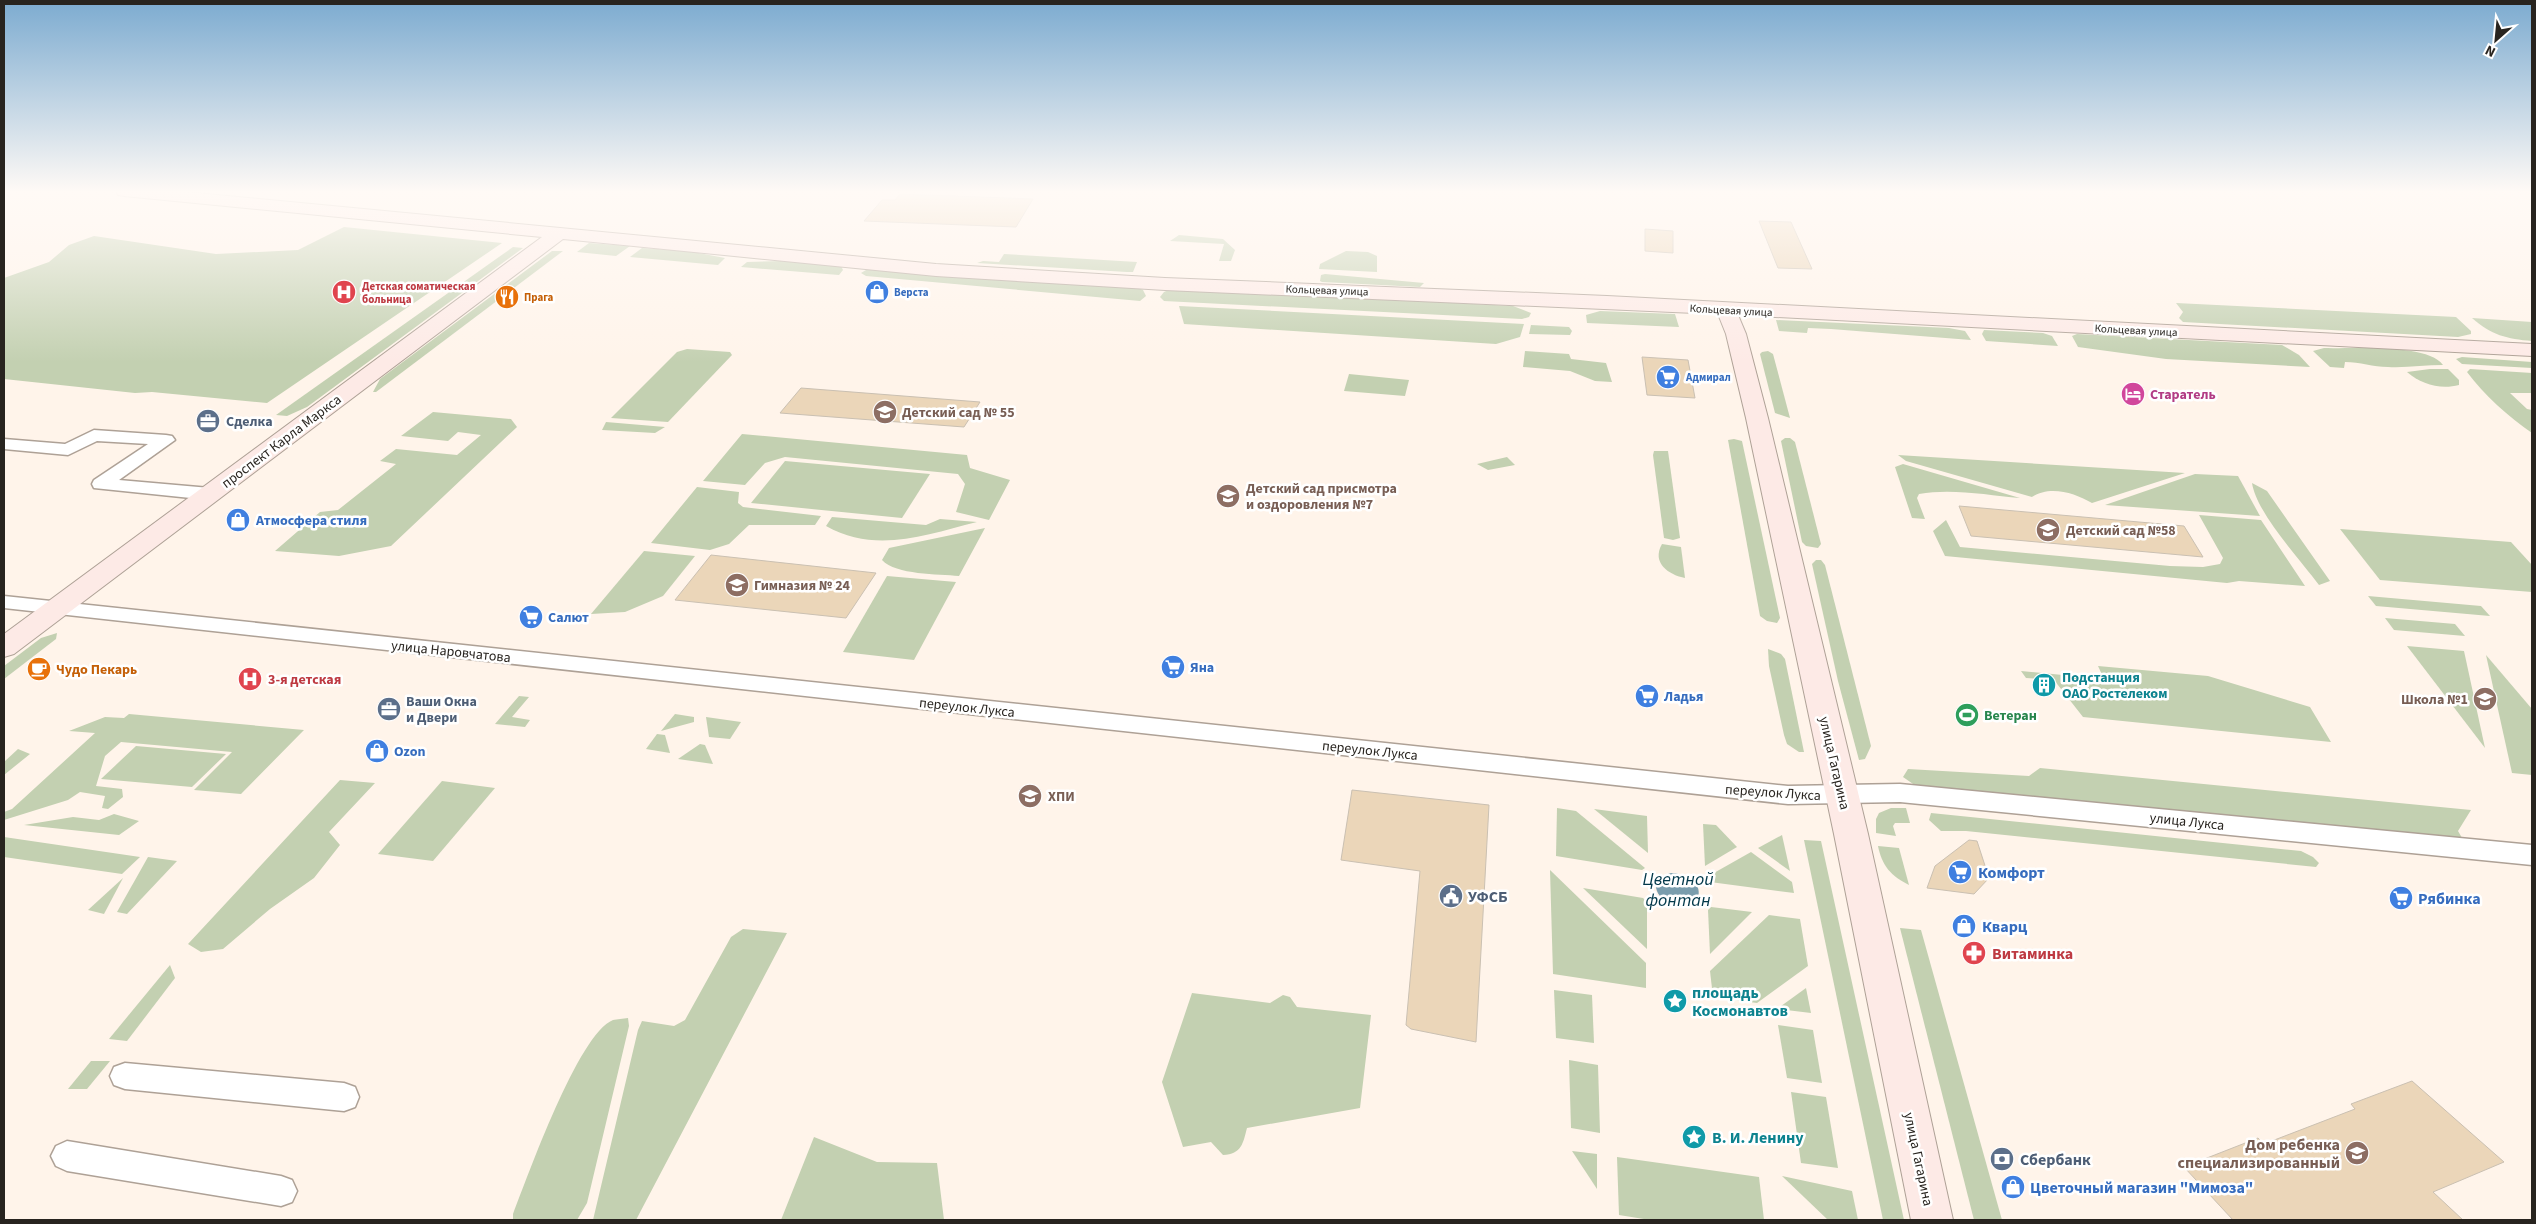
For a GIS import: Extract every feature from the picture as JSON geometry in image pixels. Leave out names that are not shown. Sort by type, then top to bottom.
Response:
[{"type":"main road","name":"проспект Карла Маркса","points":[[4,648],[539,248]]},
{"type":"main road","name":"Кольцевая улица","points":[[706,248],[936,270],[1175,284],[1726,309],[2532,350]]},
{"type":"main road","name":"улица Гагарина","points":[[1726,309],[1736,334],[1757,418],[1842,794],[1932,1220]]},
{"type":"street","points":[[4,444],[68,450],[94,435],[166,440],[101,484],[210,494]]},
{"type":"street","name":"улица Наровчатова","points":[[4,602],[898,699]]},
{"type":"street","name":"переулок Лукса","points":[[898,699],[1788,795],[1842,794]]},
{"type":"street","name":"улица Лукса","points":[[1842,794],[1900,792],[2532,855]]},
{"type":"street","points":[[125,1076],[344,1097]]},
{"type":"street","points":[[67,1156],[281,1191]]},
{"type":"green space","points":[[65,248],[176,248],[216,254],[298,250],[302,248],[494,248],[267,403],[152,392],[135,393],[4,379],[4,278],[49,262]]},
{"type":"green space","points":[[511,248],[523,248],[307,407],[287,416],[276,415]]},
{"type":"green space","points":[[582,248],[627,248],[616,256],[577,252]]},
{"type":"green space","points":[[644,248],[688,251],[725,258],[718,265],[630,257]]},
{"type":"green space","points":[[1223,248],[1233,248],[1235,250],[1231,261],[1219,261]]},
{"type":"green space","points":[[552,251],[563,251],[376,392],[373,392],[380,379]]},
{"type":"green space","points":[[1346,251],[1368,252],[1377,256],[1377,272],[1319,269],[1320,264]]},
{"type":"green space","points":[[1004,254],[1137,262],[1133,272],[977,263],[983,261],[999,262]]},
{"type":"green space","points":[[781,261],[841,266],[843,270],[839,275],[741,267],[747,262]]},
{"type":"green space","points":[[877,269],[1136,287],[1143,290],[1146,296],[1140,301],[866,276],[861,273],[866,270]]},
{"type":"green space","points":[[1321,275],[1424,283],[1420,287],[1320,281]]},
{"type":"green space","points":[[1173,288],[1513,306],[1531,313],[1529,317],[1522,319],[1164,301],[1160,297],[1164,292]]},
{"type":"green space","points":[[2176,303],[2456,317],[2471,331],[2471,334],[2458,337],[2183,322],[2179,318],[2183,312]]},
{"type":"green space","points":[[1179,306],[1524,324],[1520,337],[1496,344],[1184,324]]},
{"type":"green space","points":[[1600,311],[1675,314],[1679,327],[1587,323],[1586,315]]},
{"type":"green space","points":[[2472,318],[2532,322],[2532,341],[2500,335]]},
{"type":"green space","points":[[1776,320],[1949,328],[1965,331],[1971,340],[1831,329],[1808,328],[1807,333],[1779,331]]},
{"type":"green space","points":[[1531,325],[1569,327],[1572,331],[1570,335],[1529,334]]},
{"type":"green space","points":[[1984,330],[2043,333],[2052,336],[2058,346],[1986,341],[1982,334]]},
{"type":"green space","points":[[2077,334],[2282,345],[2299,355],[2310,367],[2166,359],[2078,347],[2072,336]]},
{"type":"green space","points":[[2324,348],[2406,350],[2435,358],[2443,365],[2388,367],[2345,362],[2344,368],[2330,367],[2313,351]]},
{"type":"green space","points":[[687,349],[730,352],[732,355],[668,422],[611,418],[677,352]]},
{"type":"green space","points":[[1525,351],[1569,354],[1571,359],[1606,363],[1612,382],[1595,381],[1570,371],[1523,367]]},
{"type":"green space","points":[[1768,351],[1773,354],[1790,418],[1775,413],[1760,354]]},
{"type":"green space","points":[[2462,357],[2532,362],[2532,368],[2462,364],[2456,359]]},
{"type":"green space","points":[[2448,369],[2459,380],[2459,385],[2445,387],[2431,385],[2418,380],[2407,372]]},
{"type":"green space","points":[[2470,369],[2532,373],[2532,393],[2510,393],[2527,409],[2532,410],[2532,433],[2489,397],[2467,372]]},
{"type":"green space","points":[[1349,374],[1409,380],[1405,396],[1344,391]]},
{"type":"green space","points":[[433,412],[511,419],[517,427],[391,546],[339,556],[275,551],[320,512],[338,510],[396,464],[380,461],[396,449],[457,455],[481,435],[458,432],[448,441],[401,436]]},
{"type":"green space","points":[[606,422],[665,427],[655,433],[602,430]]},
{"type":"green space","points":[[742,434],[967,455],[970,468],[1010,480],[989,520],[956,512],[965,484],[958,474],[785,457],[765,463],[745,485],[703,481]]},
{"type":"green space","points":[[1785,438],[1790,438],[1795,442],[1821,544],[1818,548],[1806,546],[1802,542],[1781,441]]},
{"type":"green space","points":[[1728,440],[1742,441],[1780,618],[1777,623],[1767,621],[1760,616]]},
{"type":"green space","points":[[1654,451],[1668,451],[1680,538],[1673,540],[1664,538]]},
{"type":"green space","points":[[1898,455],[2185,473],[2092,503],[2078,496],[2054,491],[2039,493],[2032,497],[1906,461]]},
{"type":"green space","points":[[1507,457],[1515,465],[1488,470],[1477,464]]},
{"type":"green space","points":[[785,461],[930,474],[902,518],[751,503]]},
{"type":"green space","points":[[1903,464],[2020,498],[1956,492],[1919,494],[1917,498],[1925,519],[1912,518],[1895,467]]},
{"type":"green space","points":[[2195,474],[2238,476],[2260,516],[2105,505]]},
{"type":"green space","points":[[2252,483],[2267,491],[2330,581],[2319,585],[2280,536],[2262,508]]},
{"type":"green space","points":[[697,487],[739,492],[738,503],[743,507],[821,516],[815,525],[749,525],[729,544],[710,550],[651,543]]},
{"type":"green space","points":[[2199,515],[2261,520],[2305,586],[2239,581],[2227,583],[1945,556],[1933,531],[1946,520],[1960,547],[2170,566],[2203,567],[2220,564],[2223,558]]},
{"type":"green space","points":[[832,517],[926,525],[940,519],[977,522],[920,536],[882,540],[863,539],[826,526]]},
{"type":"green space","points":[[985,528],[959,576],[897,569],[882,560],[889,548]]},
{"type":"green space","points":[[2340,529],[2511,542],[2532,565],[2532,592],[2380,580]]},
{"type":"green space","points":[[1662,544],[1681,547],[1685,578],[1673,574],[1663,567],[1659,557]]},
{"type":"green space","points":[[644,551],[695,556],[663,596],[625,612],[591,614]]},
{"type":"green space","points":[[1816,560],[1821,560],[1825,565],[1871,746],[1865,759],[1859,760],[1838,681],[1812,564]]},
{"type":"green space","points":[[887,576],[956,582],[914,660],[843,652]]},
{"type":"green space","points":[[2368,596],[2481,606],[2490,616],[2376,606]]},
{"type":"green space","points":[[2385,618],[2455,624],[2465,636],[2394,630]]},
{"type":"green space","points":[[57,633],[56,639],[4,679],[4,666],[41,638]]},
{"type":"green space","points":[[2407,646],[2464,651],[2485,748]]},
{"type":"green space","points":[[1768,649],[1781,654],[1785,659],[1804,752],[1799,752],[1787,744],[1769,666]]},
{"type":"green space","points":[[2486,655],[2532,709],[2532,775],[2512,773]]},
{"type":"green space","points":[[2098,666],[2208,676],[2310,707],[2331,742],[2083,717],[2054,680],[2026,678],[2021,671],[2104,679]]},
{"type":"green space","points":[[519,696],[529,697],[512,717],[530,720],[525,727],[495,724]]},
{"type":"green space","points":[[129,714],[304,730],[241,794],[194,790],[232,752],[121,742],[105,756],[96,786],[122,789],[123,797],[108,809],[102,808],[105,796],[80,792],[68,800],[4,820],[4,812],[12,809],[95,733],[69,731],[105,717],[124,718]]},
{"type":"green space","points":[[675,714],[694,717],[694,722],[661,731]]},
{"type":"green space","points":[[706,717],[741,722],[730,739],[709,737]]},
{"type":"green space","points":[[657,734],[665,735],[670,753],[646,749]]},
{"type":"green space","points":[[700,744],[705,745],[713,764],[678,759]]},
{"type":"green space","points":[[136,746],[226,754],[192,787],[101,779]]},
{"type":"green space","points":[[18,749],[30,754],[4,775],[4,762]]},
{"type":"green space","points":[[2040,768],[2471,810],[2458,831],[2465,843],[1916,786],[1903,777],[1908,769],[2029,776]]},
{"type":"green space","points":[[340,780],[375,783],[329,832],[340,845],[314,878],[270,909],[223,949],[201,952],[188,944]]},
{"type":"green space","points":[[442,781],[495,788],[433,861],[378,854]]},
{"type":"green space","points":[[1557,808],[1576,811],[1645,868],[1642,870],[1556,856]]},
{"type":"green space","points":[[1891,808],[1906,808],[1910,823],[1895,823],[1893,826],[1896,836],[1876,833],[1876,819],[1879,813]]},
{"type":"green space","points":[[1594,809],[1647,816],[1648,853]]},
{"type":"green space","points":[[1931,813],[2301,851],[2313,857],[2319,863],[2316,867],[1966,831],[1941,831],[1929,820]]},
{"type":"green space","points":[[114,814],[139,821],[119,835],[24,825],[73,817],[99,820]]},
{"type":"green space","points":[[1703,824],[1716,825],[1737,847],[1705,866]]},
{"type":"green space","points":[[1782,835],[1790,871],[1758,848]]},
{"type":"green space","points":[[4,837],[140,857],[122,874],[4,857]]},
{"type":"green space","points":[[1804,840],[1821,841],[1904,1220],[1883,1220]]},
{"type":"green space","points":[[1878,846],[1899,848],[1909,885],[1888,870]]},
{"type":"green space","points":[[1751,852],[1792,882],[1794,893],[1710,882],[1705,878]]},
{"type":"green space","points":[[148,857],[177,861],[127,914],[117,912]]},
{"type":"green space","points":[[1550,870],[1646,963],[1646,988],[1553,974]]},
{"type":"green space","points":[[123,878],[104,914],[88,910]]},
{"type":"green space","points":[[1583,888],[1643,898],[1647,902],[1647,949]]},
{"type":"green space","points":[[1711,907],[1752,912],[1710,954],[1708,910]]},
{"type":"green space","points":[[1769,915],[1800,919],[1808,966],[1757,1003],[1713,997],[1710,971]]},
{"type":"green space","points":[[1900,928],[1921,930],[2002,1220],[1974,1220]]},
{"type":"green space","points":[[743,929],[787,933],[636,1220],[593,1220],[638,1030],[642,1021],[674,1026],[685,1020],[731,937]]},
{"type":"green space","points":[[170,965],[175,978],[127,1041],[109,1039]]},
{"type":"green space","points":[[1806,988],[1811,1013],[1777,1009]]},
{"type":"green space","points":[[1554,990],[1592,995],[1594,1043],[1556,1038]]},
{"type":"green space","points":[[1192,993],[1270,1003],[1283,995],[1290,997],[1297,1007],[1371,1015],[1360,1108],[1247,1128],[1241,1147],[1229,1154],[1223,1155],[1211,1142],[1183,1147],[1162,1082]]},
{"type":"green space","points":[[628,1018],[629,1026],[587,1203],[577,1220],[513,1220],[513,1214],[542,1140],[570,1078],[585,1051],[599,1031],[613,1020]]},
{"type":"green space","points":[[1778,1025],[1813,1030],[1822,1083],[1787,1078]]},
{"type":"green space","points":[[1569,1060],[1598,1065],[1600,1133],[1571,1128]]},
{"type":"green space","points":[[91,1061],[110,1061],[87,1089],[68,1089]]},
{"type":"green space","points":[[1791,1092],[1826,1097],[1838,1168],[1801,1163]]},
{"type":"green space","points":[[814,1137],[877,1162],[937,1163],[944,1220],[781,1220]]},
{"type":"green space","points":[[1572,1151],[1597,1154],[1597,1189]]},
{"type":"green space","points":[[1617,1157],[1759,1177],[1764,1220],[1650,1220],[1619,1215]]},
{"type":"green space","points":[[1782,1176],[1852,1191],[1858,1220],[1828,1220]]},
{"type":"water","name":"Цветной фонтан","points":[[1671,873],[1685,876],[1694,882],[1698,889],[1698,896],[1695,902],[1688,906],[1678,907],[1660,896],[1656,888],[1656,882],[1659,877]]},
{"type":"building","points":[[1645,248],[1673,248],[1673,253],[1645,251]]},
{"type":"building","points":[[1770,248],[1803,248],[1812,269],[1778,268]]},
{"type":"building","name":"Адмирал","points":[[1642,357],[1688,360],[1695,398],[1647,395]]},
{"type":"building","points":[[801,388],[980,402],[964,427],[780,413]]},
{"type":"building","name":"Детский сад №58","points":[[1959,506],[2184,526],[2203,557],[1971,536]]},
{"type":"building","name":"Гимназия № 24","points":[[711,555],[876,573],[846,618],[675,600]]},
{"type":"building","name":"УФСБ","points":[[1352,790],[1489,805],[1476,1042],[1411,1029],[1406,1025],[1420,871],[1341,860]]},
{"type":"building","name":"Комфорт","points":[[1969,840],[1977,841],[1989,878],[1974,894],[1927,888],[1935,866]]},
{"type":"building","name":"Дом ребенка специализированный","points":[[2412,1081],[2504,1162],[2433,1192],[2463,1220],[2233,1220],[2184,1167],[2258,1138],[2264,1144],[2355,1109],[2351,1104]]},
{"type":"place","name":"Детская соматическая больница","points":[[344,292]]},
{"type":"place","name":"Верста","points":[[877,292]]},
{"type":"place","name":"Прага","points":[[507,297]]},
{"type":"place","name":"Адмирал","points":[[1668,377]]},
{"type":"place","name":"Старатель","points":[[2133,394]]},
{"type":"place","name":"Детский сад № 55","points":[[885,412]]},
{"type":"place","name":"Сделка","points":[[208,421]]},
{"type":"place","name":"Детский сад присмотра и оздоровления №7","points":[[1228,496]]},
{"type":"place","name":"Атмосфера стиля","points":[[238,520]]},
{"type":"place","name":"Детский сад №58","points":[[2048,530]]},
{"type":"place","name":"Гимназия № 24","points":[[737,585]]},
{"type":"place","name":"Салют","points":[[531,617]]},
{"type":"place","name":"Яна","points":[[1173,667]]},
{"type":"place","name":"Чудо Пекарь","points":[[39,669]]},
{"type":"place","name":"3-я детская","points":[[250,679]]},
{"type":"place","name":"Подстанция ОАО Ростелеком","points":[[2044,685]]},
{"type":"place","name":"Ладья","points":[[1647,696]]},
{"type":"place","name":"Школа №1","points":[[2485,699]]},
{"type":"place","name":"Ваши Окна и Двери","points":[[389,709]]},
{"type":"place","name":"Ветеран","points":[[1967,715]]},
{"type":"place","name":"Ozon","points":[[377,751]]},
{"type":"place","name":"ХПИ","points":[[1030,796]]},
{"type":"place","name":"Комфорт","points":[[1960,872]]},
{"type":"place","name":"УФСБ","points":[[1451,896]]},
{"type":"place","name":"Рябинка","points":[[2401,898]]},
{"type":"place","name":"Кварц","points":[[1964,926]]},
{"type":"place","name":"Витаминка","points":[[1974,953]]},
{"type":"place","name":"площадь Космонавтов","points":[[1675,1001]]},
{"type":"place","name":"В. И. Ленину","points":[[1694,1137]]},
{"type":"place","name":"Дом ребенка специализированный","points":[[2357,1153]]},
{"type":"place","name":"Сбербанк","points":[[2002,1159]]},
{"type":"place","name":"Цветочный магазин \"Мимоза\"","points":[[2013,1187]]}]
